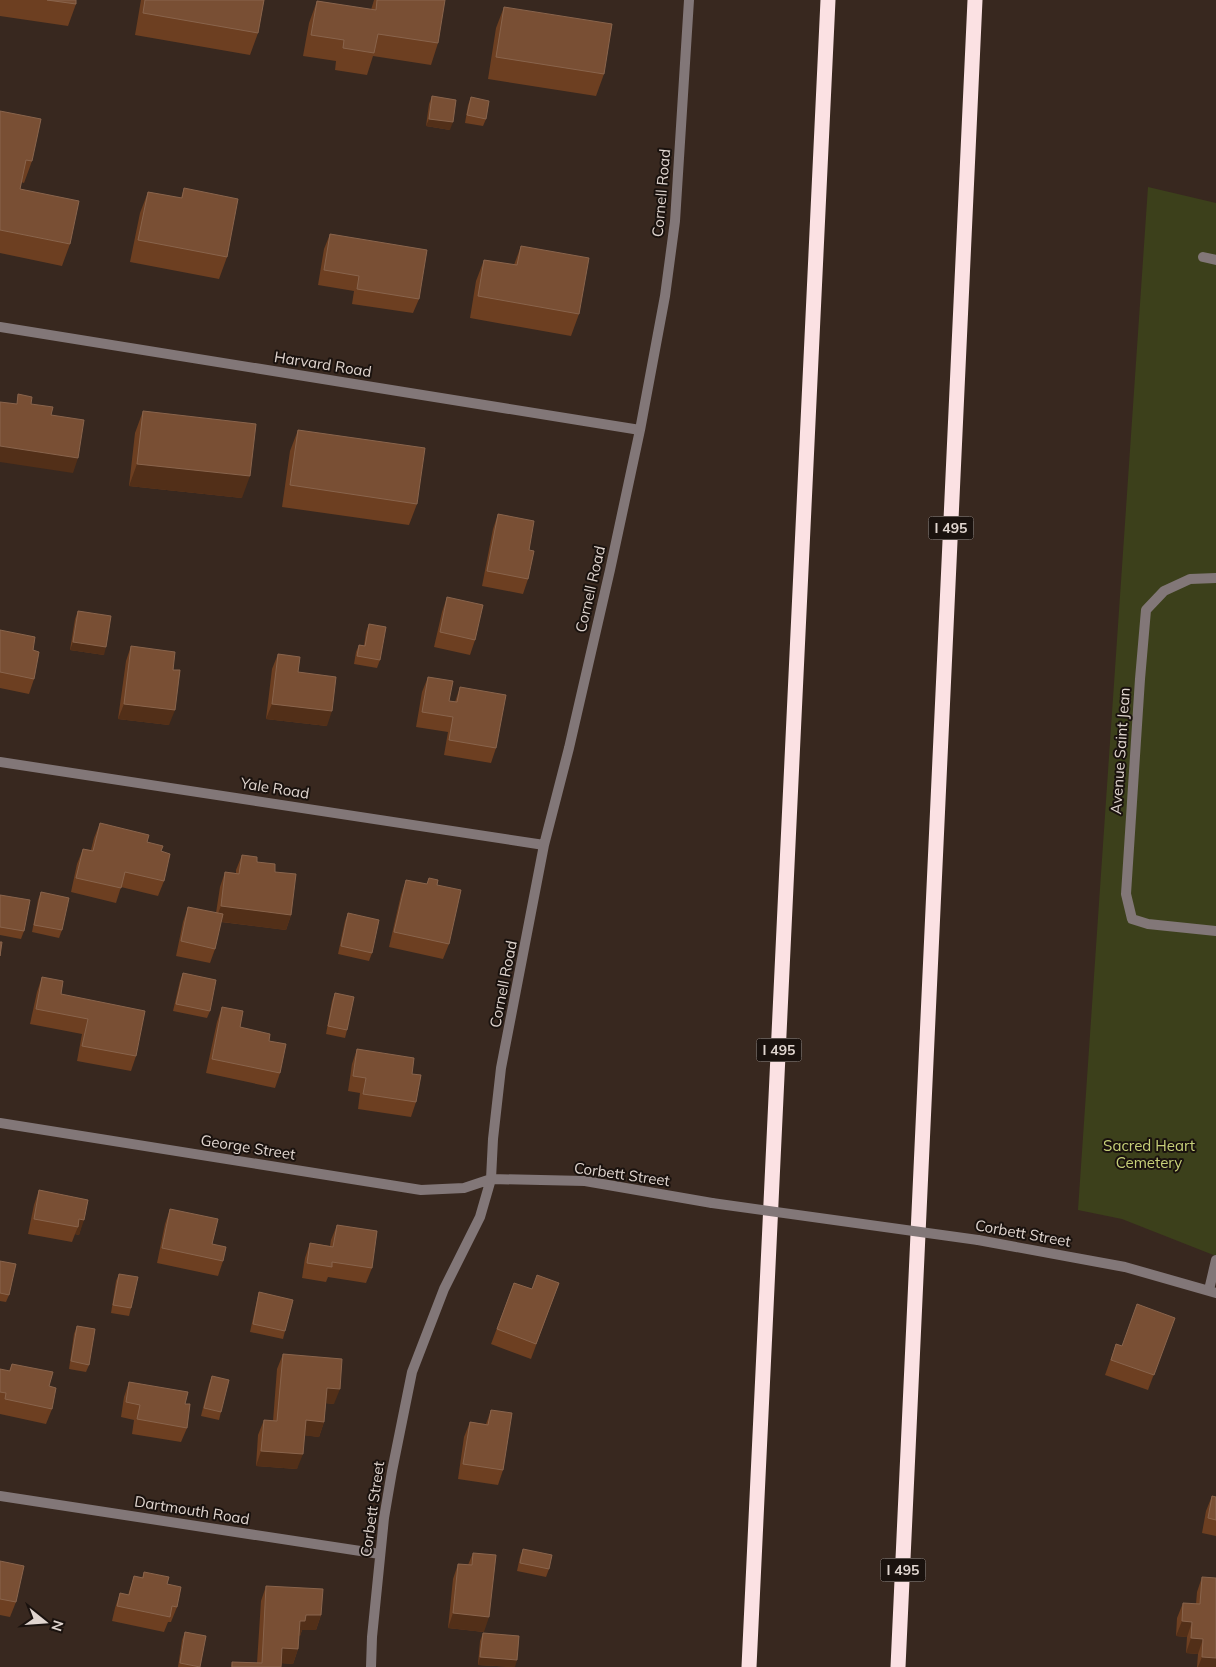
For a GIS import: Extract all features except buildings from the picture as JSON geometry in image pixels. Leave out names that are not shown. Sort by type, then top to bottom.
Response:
[{"type":"highway","name":"I 495","points":[[749,1667],[828,0]]},
{"type":"highway","name":"I 495","points":[[898,1667],[975,0]]},
{"type":"street","name":"Cornell Road","points":[[490,1180],[501,1068],[544,845],[569,748],[606,588],[640,430],[665,296],[675,221],[689,0]]},
{"type":"street","points":[[1203,257],[1216,260]]},
{"type":"street","name":"Harvard Road","points":[[0,327],[640,430]]},
{"type":"street","name":"Avenue Saint Jean","points":[[1216,578],[1190,579],[1164,591],[1146,610],[1126,894],[1132,919],[1148,924],[1216,931]]},
{"type":"street","name":"Yale Road","points":[[0,762],[544,845]]},
{"type":"street","name":"George Street","points":[[0,1123],[421,1190],[464,1188],[490,1180]]},
{"type":"street","name":"Corbett Street","points":[[371,1667],[380,1554],[392,1471],[412,1372],[444,1289],[480,1217],[490,1180],[585,1181],[712,1202],[978,1240],[1125,1266],[1213,1291]]},
{"type":"street","points":[[1213,1291],[1216,1260]]},
{"type":"street","name":"Dartmouth Road","points":[[0,1496],[380,1554]]},
{"type":"green space","name":"Sacred Heart Cemetery","points":[[1148,187],[1216,203],[1216,1256],[1122,1219],[1078,1210]]}]
